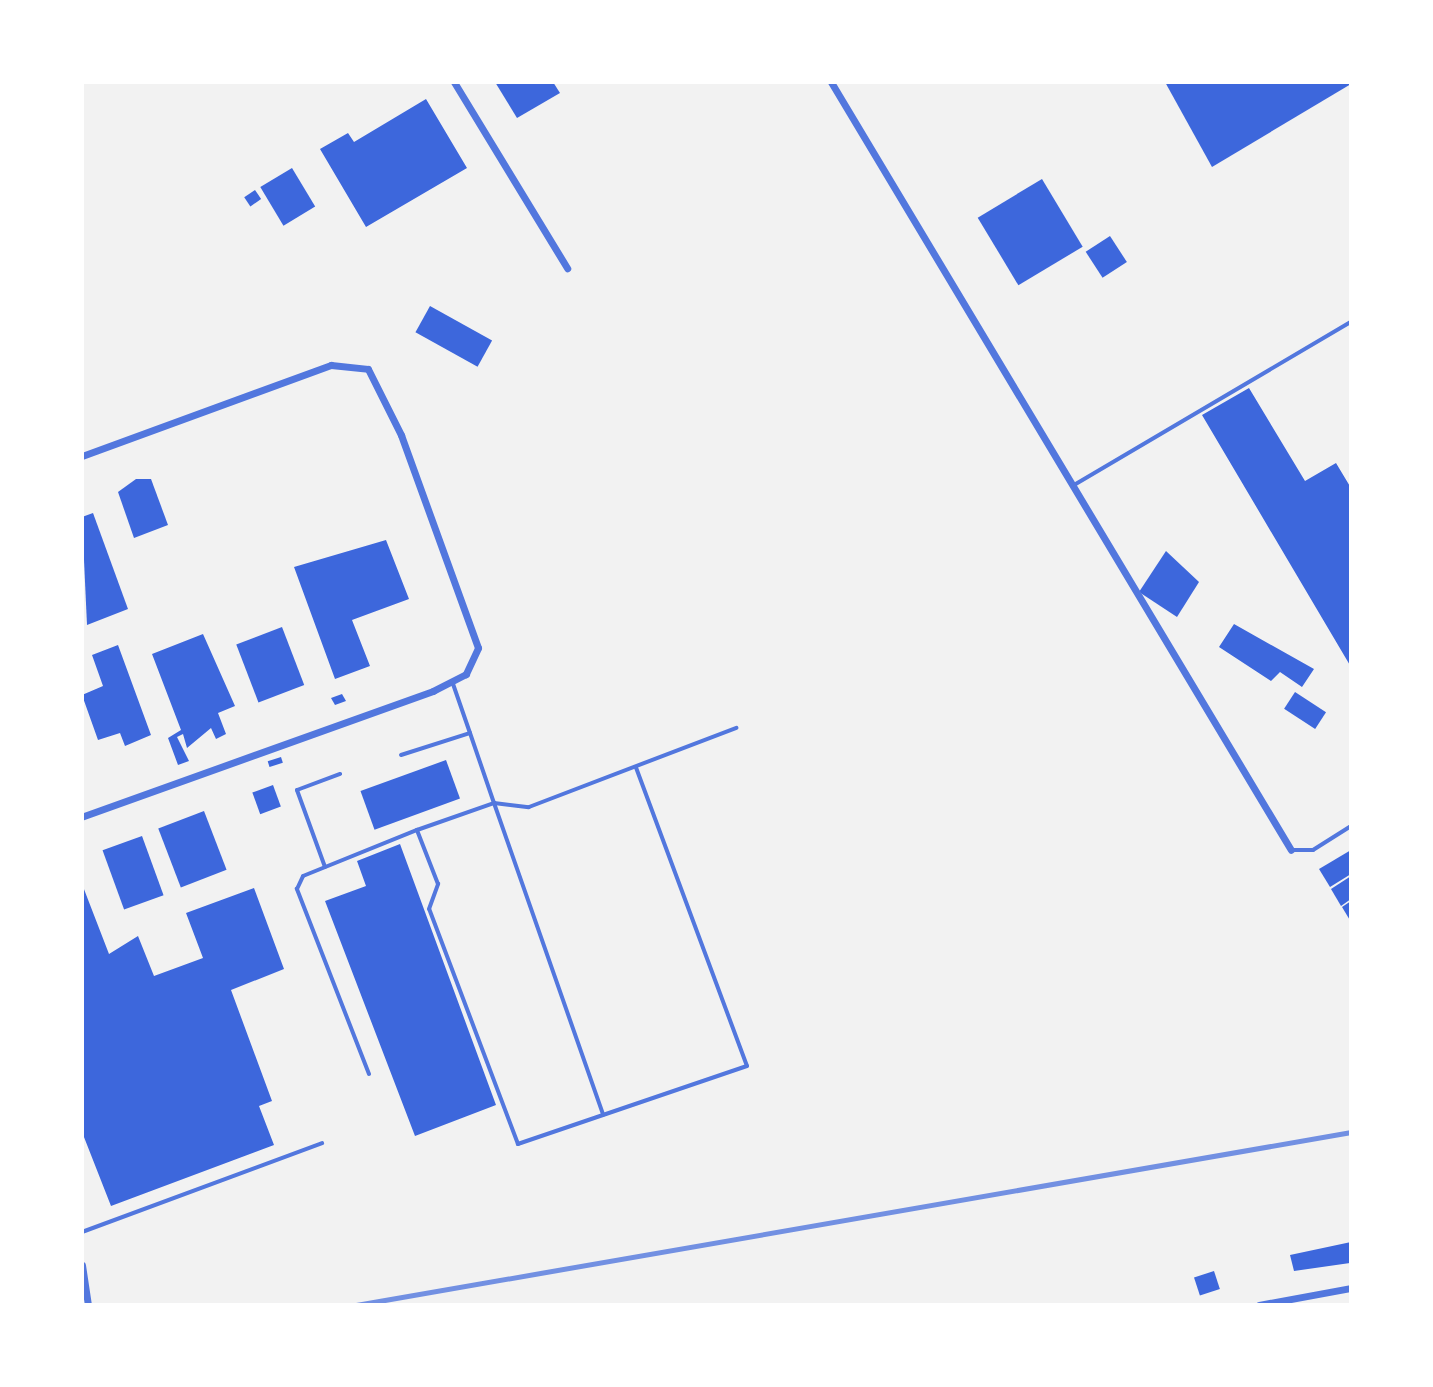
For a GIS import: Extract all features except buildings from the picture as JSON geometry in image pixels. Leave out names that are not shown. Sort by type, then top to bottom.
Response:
[{"type":"street","points":[[454,82],[567,268]]},
{"type":"street","points":[[831,82],[1070,487],[1291,850]]},
{"type":"street","points":[[82,456],[331,365],[368,369],[401,435],[478,648],[466,674],[452,681],[82,817]]},
{"type":"street","points":[[82,1265],[88,1305]]},
{"type":"street","points":[[1259,1305],[1351,1288]]},
{"type":"lane","points":[[1070,487],[1351,322]]},
{"type":"lane","points":[[452,681],[603,1115]]},
{"type":"lane","points":[[369,1074],[297,889],[303,876],[494,803],[529,807],[736,728]]},
{"type":"lane","points":[[401,755],[470,733]]},
{"type":"lane","points":[[417,830],[438,884],[429,909],[518,1144],[747,1066],[636,767]]},
{"type":"lane","points":[[325,867],[297,790],[340,774]]},
{"type":"lane","points":[[1291,850],[1313,850],[1351,826]]},
{"type":"lane","points":[[82,1232],[322,1143]]},
{"type":"railway","points":[[356,1305],[1351,1132]]}]
